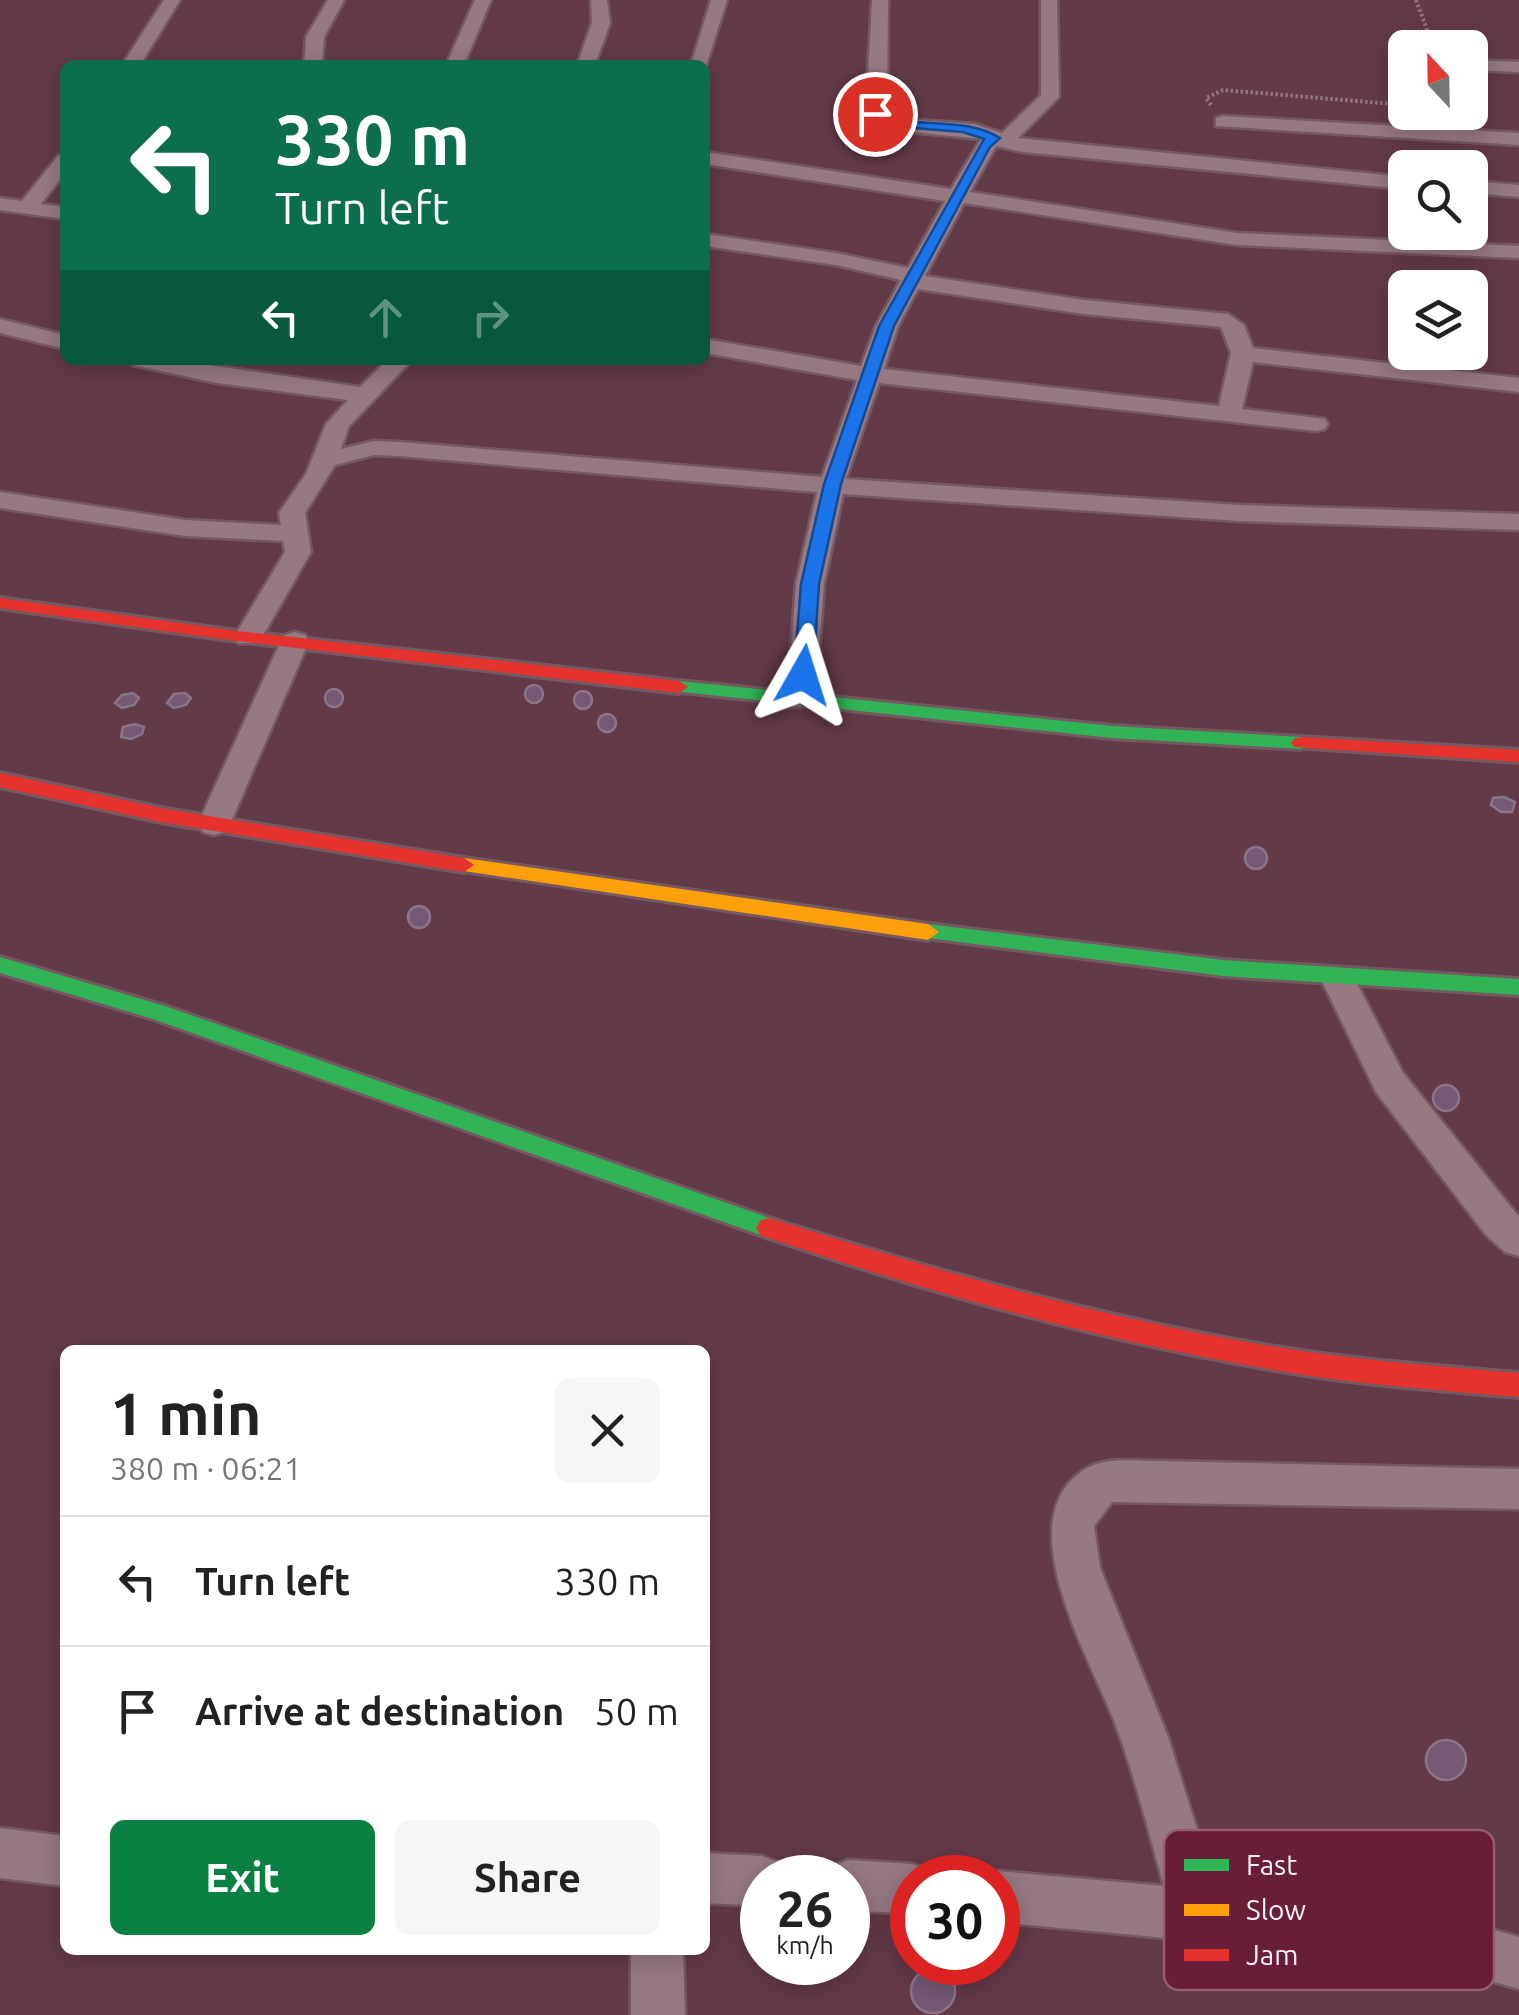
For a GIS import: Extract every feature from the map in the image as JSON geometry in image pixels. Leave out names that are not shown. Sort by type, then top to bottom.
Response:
[{"type":"street","points":[[134,60],[172,0]]},
{"type":"street","points":[[314,60],[316,36],[336,0]]},
{"type":"street","points":[[457,60],[483,0]]},
{"type":"street","points":[[588,60],[601,23],[599,0]]},
{"type":"street","points":[[701,60],[718,0]]},
{"type":"street","points":[[880,0],[878,121],[964,128],[999,141],[1269,173],[1388,182]]},
{"type":"street","points":[[791,700],[803,675],[810,584],[832,484],[886,326],[985,145],[999,141],[1050,97],[1049,0]]},
{"type":"street","points":[[1488,66],[1519,67]]},
{"type":"street","points":[[1224,122],[1519,139]]},
{"type":"street","points":[[710,159],[1236,239],[1519,252]]},
{"type":"street","points":[[27,208],[60,166]]},
{"type":"street","points":[[1488,189],[1519,191]]},
{"type":"street","points":[[0,204],[60,212]]},
{"type":"street","points":[[710,241],[836,259],[913,278],[1084,307],[1228,321],[1235,327],[1242,354],[1228,415]]},
{"type":"street","points":[[0,326],[60,341]]},
{"type":"street","points":[[710,347],[871,374],[1316,424]]},
{"type":"street","points":[[1242,354],[1519,385]]},
{"type":"street","points":[[165,365],[217,376],[364,395]]},
{"type":"street","points":[[248,637],[298,552],[292,512],[325,460],[330,438],[364,395],[395,365]]},
{"type":"street","points":[[325,460],[374,448],[399,449],[1045,503],[1349,520],[1519,522]]},
{"type":"street","points":[[0,500],[185,528],[296,534]]},
{"type":"street","points":[[0,603],[248,637],[791,700],[1112,732],[1519,756]]},
{"type":"street","points":[[214,824],[294,642]]},
{"type":"street","points":[[0,780],[214,824],[968,938],[1255,974],[1519,987]]},
{"type":"street","points":[[0,965],[179,1020],[810,1244],[983,1293],[1117,1329],[1228,1351],[1360,1373],[1519,1385]]},
{"type":"street","points":[[1339,981],[1390,1082],[1500,1224],[1519,1240]]},
{"type":"street","points":[[1172,1830],[1143,1734],[1080,1570],[1071,1528],[1082,1501],[1102,1482],[1519,1490]]},
{"type":"street","points":[[0,1853],[60,1860]]},
{"type":"street","points":[[710,1878],[740,1880]]},
{"type":"street","points":[[1020,1898],[1164,1911]]},
{"type":"street","points":[[657,1955],[658,2015]]},
{"type":"street","points":[[1494,1955],[1519,1962]]},
{"type":"path","points":[[1416,0],[1427,30]]},
{"type":"building","points":[[534,685],[543,694],[534,703],[525,694]]},
{"type":"building","points":[[334,689],[341,691],[341,705],[334,707],[327,705],[325,698],[327,691]]},
{"type":"building","points":[[583,691],[590,693],[590,707],[583,709],[576,707],[574,700],[576,693]]},
{"type":"building","points":[[133,693],[139,698],[134,705],[122,708],[115,703],[122,695]]},
{"type":"building","points":[[185,693],[191,698],[186,705],[174,708],[167,703],[174,694]]},
{"type":"building","points":[[607,714],[614,716],[614,730],[607,732],[600,730],[598,723],[600,716]]},
{"type":"building","points":[[123,727],[144,727],[142,734],[131,739],[121,737]]},
{"type":"building","points":[[1493,798],[1515,802],[1512,812],[1501,812],[1491,805]]},
{"type":"building","points":[[1256,847],[1264,850],[1264,866],[1256,869],[1248,866],[1245,858],[1248,850]]},
{"type":"building","points":[[419,906],[427,909],[427,925],[419,928],[411,925],[408,917],[411,909]]},
{"type":"building","points":[[1446,1085],[1455,1089],[1459,1098],[1455,1107],[1446,1111],[1437,1107],[1433,1098],[1437,1089]]},
{"type":"building","points":[[1446,1740],[1460,1746],[1466,1760],[1460,1774],[1446,1780],[1432,1774],[1426,1760],[1432,1746]]},
{"type":"building","points":[[912,1985],[954,1985],[949,2007],[933,2013],[917,2007],[911,1991]]},
{"type":"traffic: fast","points":[[679,687],[1112,732],[1301,743]]},
{"type":"traffic: fast","points":[[928,932],[1223,968],[1519,987]]},
{"type":"traffic: fast","points":[[0,965],[160,1013],[769,1228]]},
{"type":"traffic: slow","points":[[464,865],[928,932]]},
{"type":"traffic: jam","points":[[0,603],[229,635],[679,687]]},
{"type":"traffic: jam","points":[[1301,743],[1519,756]]},
{"type":"traffic: jam","points":[[0,780],[166,816],[464,865]]},
{"type":"traffic: jam","points":[[769,1228],[982,1293],[1199,1345],[1366,1372],[1519,1385]]},
{"type":"route","points":[[803,675],[810,584],[832,484],[886,326],[985,145],[994,138],[964,128],[881,122],[875,114]]}]
